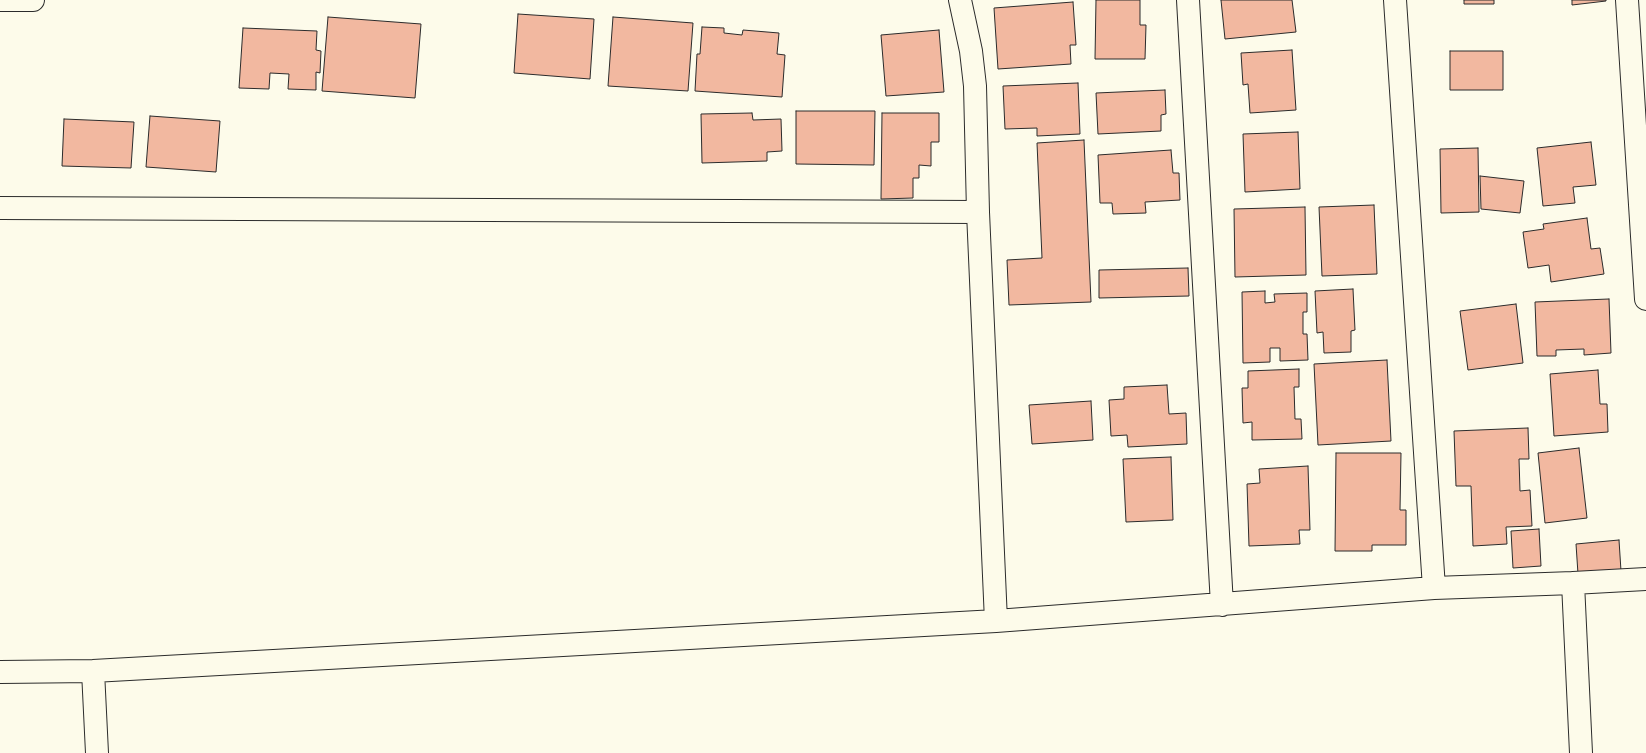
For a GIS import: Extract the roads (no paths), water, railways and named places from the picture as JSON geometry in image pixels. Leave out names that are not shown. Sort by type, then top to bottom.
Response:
[{"type":"street","points":[[0,0],[33,0]]},
{"type":"street","points":[[960,0],[971,51],[975,86],[978,212],[996,621]]},
{"type":"street","points":[[1188,0],[1222,605]]},
{"type":"street","points":[[1395,0],[1434,588]]},
{"type":"street","points":[[1627,0],[1646,299]]},
{"type":"street","points":[[0,208],[978,212]]},
{"type":"street","points":[[0,672],[93,671],[996,621],[1434,588],[1646,579]]},
{"type":"street","points":[[1574,583],[1581,753]]},
{"type":"street","points":[[93,671],[97,753]]}]
